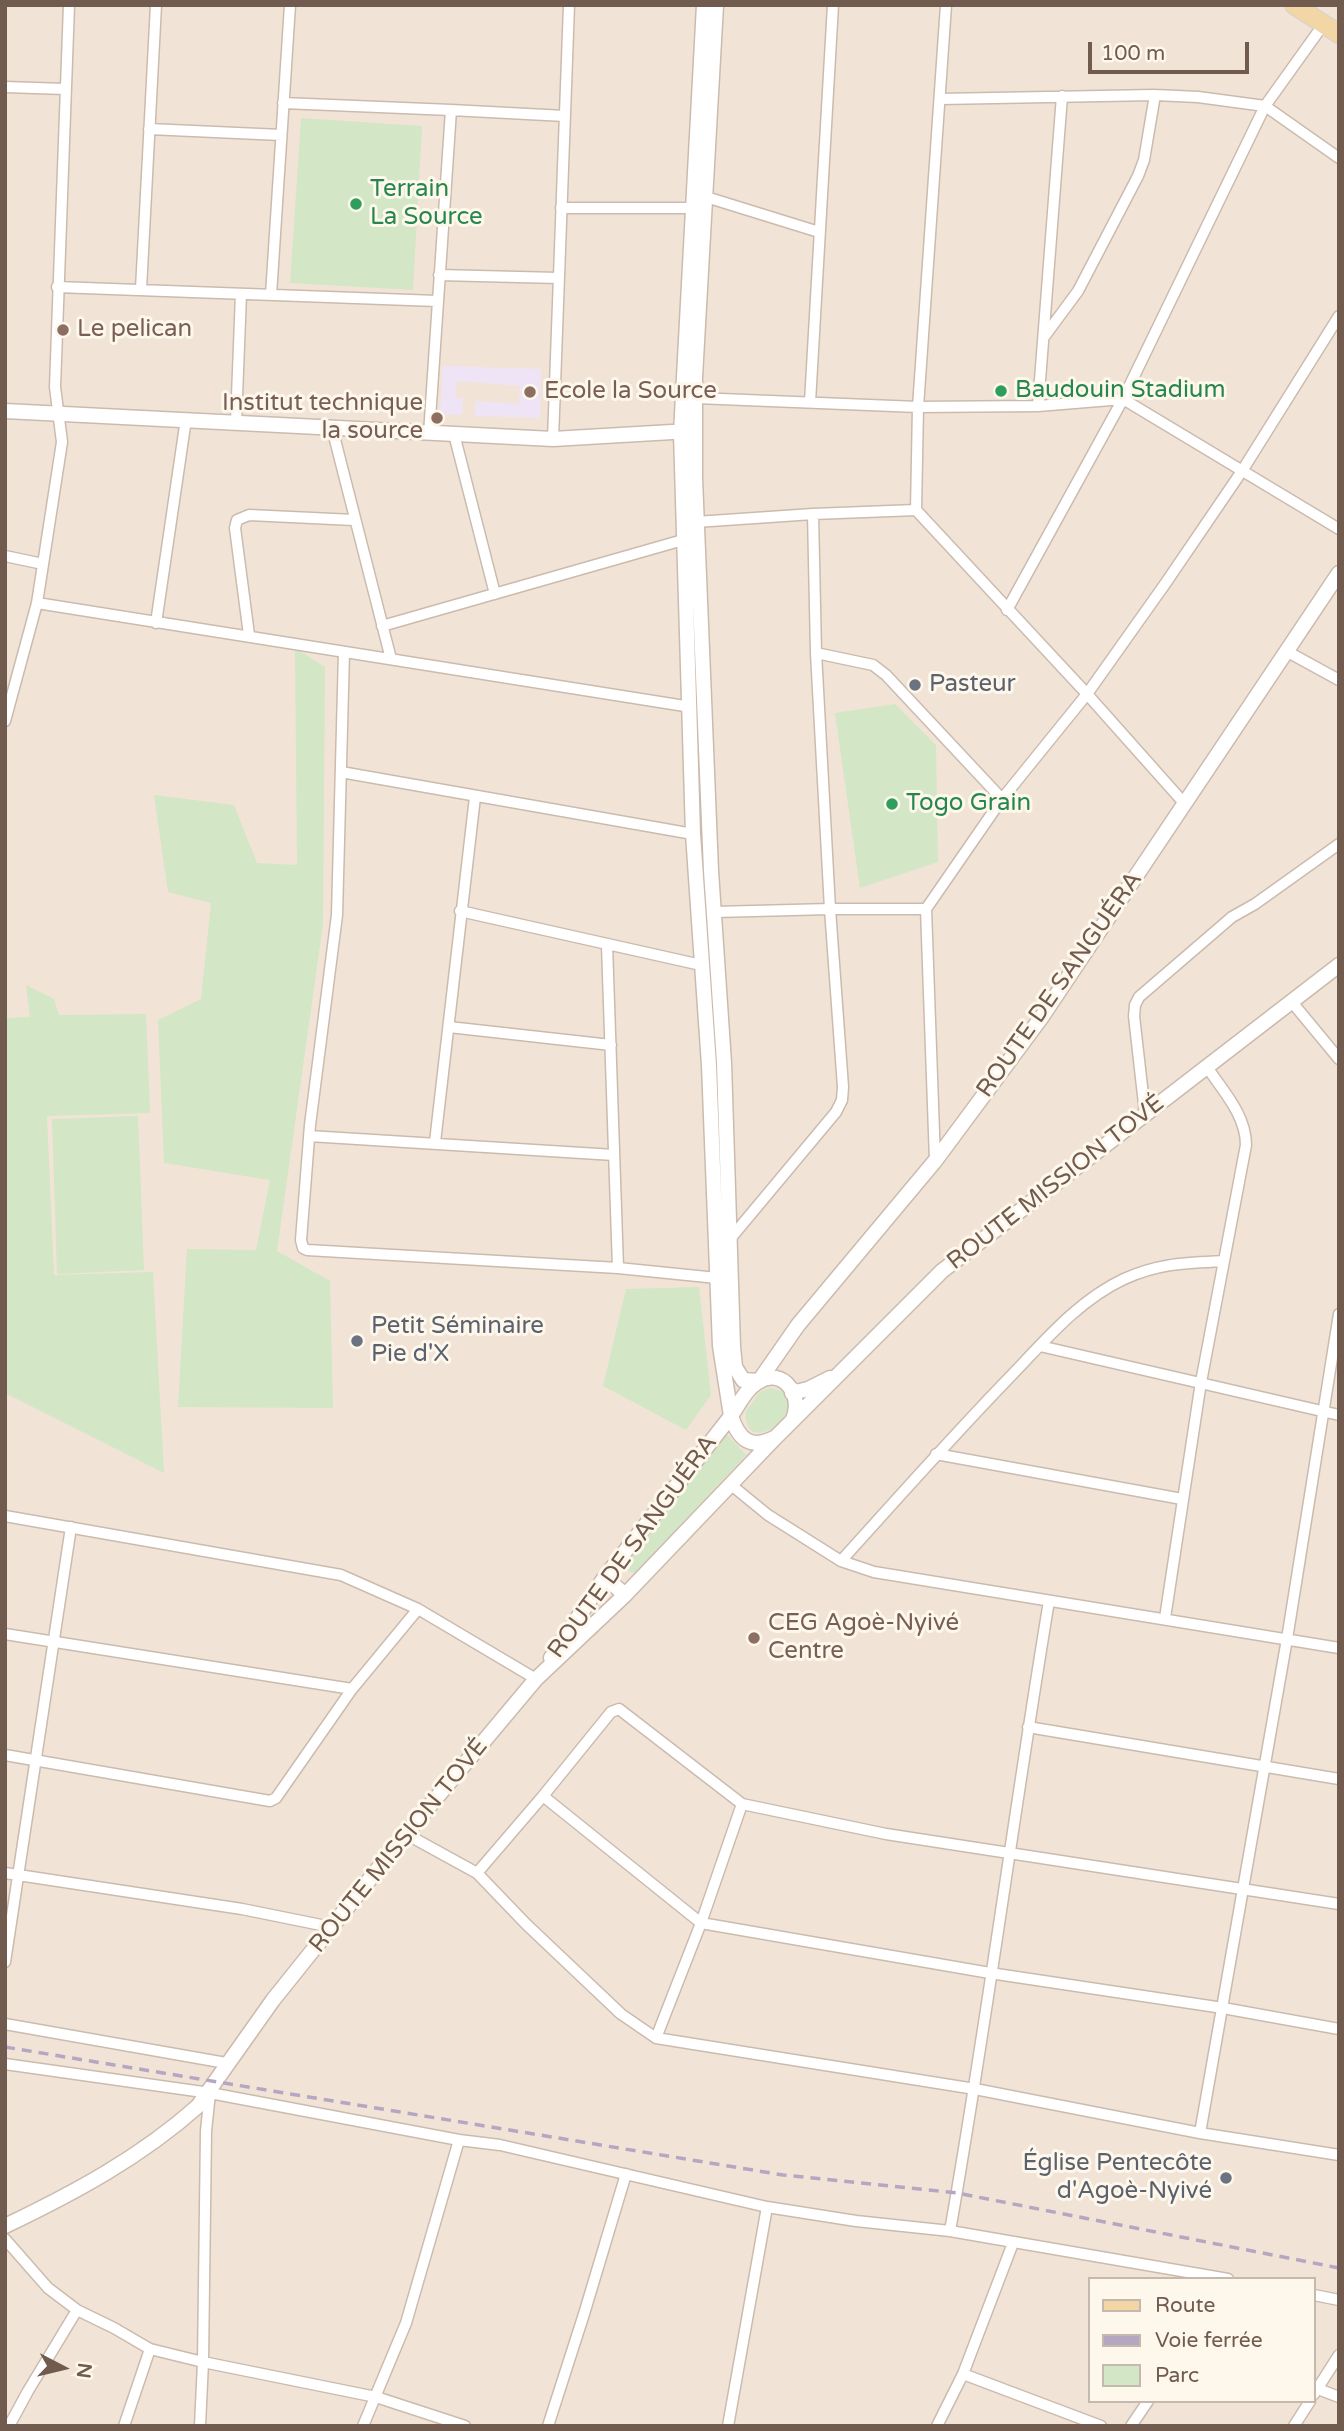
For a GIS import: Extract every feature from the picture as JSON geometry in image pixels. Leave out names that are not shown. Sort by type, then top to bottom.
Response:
[{"type":"main road","points":[[1294,5],[1339,34]]},
{"type":"street","points":[[5,721],[11,681],[37,603],[62,442],[55,387],[69,5]]},
{"type":"street","points":[[141,289],[156,5]]},
{"type":"street","points":[[271,295],[290,5]]},
{"type":"street","points":[[553,439],[569,5]]},
{"type":"street","points":[[704,5],[693,208],[683,540],[715,912],[724,1063],[735,1367],[743,1380],[780,1380]]},
{"type":"street","points":[[716,5],[696,398],[688,431],[696,522],[698,707],[693,834],[709,1065],[720,1346],[731,1416],[740,1437],[762,1443],[776,1437]]},
{"type":"street","points":[[810,402],[833,5]]},
{"type":"street","points":[[946,5],[918,407],[916,510],[1184,803]]},
{"type":"street","points":[[1007,610],[1123,398],[1265,106],[1323,25]]},
{"type":"street","points":[[5,87],[65,89]]},
{"type":"street","points":[[940,99],[1155,95],[1198,97],[1265,106],[1339,158]]},
{"type":"street","points":[[1043,339],[1078,291],[1138,176],[1144,160],[1155,95]]},
{"type":"street","points":[[1038,406],[1062,96]]},
{"type":"street","points":[[283,103],[565,116]]},
{"type":"street","points":[[429,434],[451,110]]},
{"type":"street","points":[[149,129],[281,135]]},
{"type":"street","points":[[706,197],[819,232]]},
{"type":"street","points":[[561,208],[693,208]]},
{"type":"street","points":[[439,275],[558,278]]},
{"type":"street","points":[[57,287],[437,301]]},
{"type":"street","points":[[236,422],[242,294]]},
{"type":"street","points":[[935,1161],[926,909],[1002,800],[1087,694],[1242,471],[1339,316]]},
{"type":"street","points":[[696,398],[918,407],[1038,406],[1123,398],[1339,529]]},
{"type":"street","points":[[5,411],[553,439],[688,431]]},
{"type":"street","points":[[156,623],[187,419]]},
{"type":"street","points":[[332,428],[391,659]]},
{"type":"street","points":[[454,434],[495,594]]},
{"type":"street","points":[[696,522],[916,510]]},
{"type":"street","points":[[730,1239],[836,1112],[842,1100],[816,653],[813,514]]},
{"type":"street","points":[[249,635],[235,528],[237,520],[249,515],[354,520]]},
{"type":"street","points":[[382,626],[683,540]]},
{"type":"street","points":[[5,556],[43,564]]},
{"type":"street","name":"ROUTE DE SANGUÉRA","points":[[536,1679],[604,1577],[750,1388],[759,1381],[798,1325],[935,1161],[1041,1018],[1339,573]]},
{"type":"street","points":[[37,603],[698,707]]},
{"type":"street","points":[[344,652],[337,915],[309,1136],[301,1240],[303,1248],[618,1268],[717,1278]]},
{"type":"street","points":[[1288,652],[1339,680]]},
{"type":"street","points":[[816,653],[873,665],[886,675],[1002,800]]},
{"type":"street","points":[[341,772],[693,834]]},
{"type":"street","points":[[435,1142],[475,797]]},
{"type":"street","points":[[1145,1113],[1134,1016],[1139,996],[1232,917],[1339,845]]},
{"type":"street","points":[[698,913],[926,909]]},
{"type":"street","points":[[460,911],[701,965]]},
{"type":"street","points":[[607,945],[618,1268]]},
{"type":"street","name":"ROUTE MISSION TOVÉ","points":[[5,2226],[75,2192],[124,2162],[184,2119],[210,2093],[226,2063],[273,2000],[406,1834],[536,1679],[625,1595],[730,1484],[942,1271],[1339,965]]},
{"type":"street","points":[[1291,1001],[1338,1055]]},
{"type":"street","points":[[449,1027],[611,1045]]},
{"type":"street","points":[[1165,1618],[1201,1382],[1246,1145],[1242,1119],[1206,1067]]},
{"type":"street","points":[[309,1136],[614,1155]]},
{"type":"street","points":[[841,1562],[936,1454],[1068,1318],[1093,1297],[1124,1279],[1165,1265],[1223,1261]]},
{"type":"street","points":[[1200,2133],[1287,1639],[1339,1314]]},
{"type":"street","points":[[798,1325],[774,1378],[793,1390],[792,1393],[808,1389],[846,1369]]},
{"type":"street","points":[[1040,1346],[1339,1415]]},
{"type":"street","points":[[792,1421],[797,1405],[793,1390]]},
{"type":"street","points":[[936,1454],[1182,1499]]},
{"type":"street","points":[[730,1484],[768,1515],[841,1562],[874,1572],[1339,1648]]},
{"type":"street","points":[[5,1516],[333,1573],[418,1609],[536,1679]]},
{"type":"street","points":[[5,1962],[71,1527]]},
{"type":"street","points":[[604,1577],[625,1595]]},
{"type":"street","points":[[950,2231],[975,2089],[990,1973],[1011,1854],[1049,1601]]},
{"type":"street","points":[[5,1755],[270,1801],[276,1798],[352,1689],[418,1609]]},
{"type":"street","points":[[5,1634],[352,1689]]},
{"type":"street","points":[[477,1873],[611,1712],[619,1709],[742,1804],[886,1834],[1339,1903]]},
{"type":"street","points":[[1028,1727],[1339,1779]]},
{"type":"street","points":[[543,1796],[701,1923],[1339,2029]]},
{"type":"street","points":[[656,2038],[701,1923],[742,1804]]},
{"type":"street","points":[[406,1834],[477,1873],[526,1924],[621,2014],[656,2038],[975,2089],[1200,2133],[1339,2155]]},
{"type":"street","points":[[5,1874],[242,1909],[331,1927]]},
{"type":"street","points":[[5,2024],[226,2063]]},
{"type":"street","points":[[5,2064],[210,2093],[535,2152],[767,2207],[856,2221],[950,2231],[1216,2277]]},
{"type":"street","points":[[200,2426],[206,2143],[210,2093]]},
{"type":"street","points":[[363,2426],[405,2323],[460,2140]]},
{"type":"street","points":[[548,2426],[626,2174]]},
{"type":"street","points":[[729,2426],[767,2207]]},
{"type":"street","points":[[5,2239],[48,2288],[77,2310],[150,2349],[376,2397],[466,2426]]},
{"type":"street","points":[[937,2426],[963,2374],[1013,2243]]},
{"type":"street","points":[[1316,2295],[1339,2300]]},
{"type":"street","points":[[9,2426],[77,2310]]},
{"type":"street","points":[[124,2426],[150,2349]]},
{"type":"street","points":[[1339,2356],[1316,2391],[1339,2397]]},
{"type":"street","points":[[963,2374],[1101,2426]]},
{"type":"street","points":[[1130,2426],[1147,2403]]},
{"type":"street","points":[[1294,2426],[1309,2403]]},
{"type":"shaded area","points":[[5,5],[1339,5],[1339,2426],[5,2426]]},
{"type":"shaded area","name":"Ecole la Source","points":[[443,366],[541,369],[540,418],[475,416],[475,401],[519,404],[520,386],[457,381],[455,397],[463,398],[462,415],[440,414]]},
{"type":"green space","name":"Terrain La Source","points":[[301,118],[422,126],[413,290],[290,283]]},
{"type":"green space","points":[[295,648],[325,667],[323,924],[277,1251],[330,1281],[333,1408],[178,1407],[187,1249],[256,1250],[270,1180],[164,1163],[158,1020],[201,999],[211,903],[168,892],[154,795],[234,805],[257,863],[297,865]]},
{"type":"green space","name":"Togo Grain","points":[[895,704],[936,745],[938,862],[860,888],[835,713]]},
{"type":"green space","points":[[26,985],[54,999],[59,1015],[146,1014],[150,1113],[47,1116],[54,1275],[153,1272],[164,1473],[5,1393],[5,1018],[30,1017]]},
{"type":"green space","points":[[138,1116],[144,1270],[57,1274],[52,1119]]},
{"type":"green space","points":[[699,1287],[711,1395],[686,1430],[603,1386],[626,1289]]},
{"type":"green space","points":[[770,1388],[785,1394],[789,1403],[786,1414],[778,1424],[767,1431],[756,1433],[748,1427],[746,1411],[760,1392]]},
{"type":"green space","points":[[726,1434],[746,1455],[635,1573],[628,1571],[628,1561]]},
{"type":"railway","points":[[5,2047],[783,2175],[957,2193],[1339,2268]]},
{"type":"place","name":"Terrain La Source","points":[[356,204]]},
{"type":"place","name":"Le pelican","points":[[63,330]]},
{"type":"place","name":"Baudouin Stadium","points":[[1001,391]]},
{"type":"place","name":"Ecole la Source","points":[[530,392]]},
{"type":"place","name":"Institut technique la source","points":[[437,418]]},
{"type":"place","name":"Pasteur","points":[[915,685]]},
{"type":"place","name":"Togo Grain","points":[[892,804]]},
{"type":"place","name":"Petit Séminaire Pie d'X","points":[[357,1341]]},
{"type":"place","name":"CEG Agoè-Nyivé Centre","points":[[754,1638]]},
{"type":"place","name":"Église Pentecôte d'Agoè-Nyivé","points":[[1226,2178]]}]
